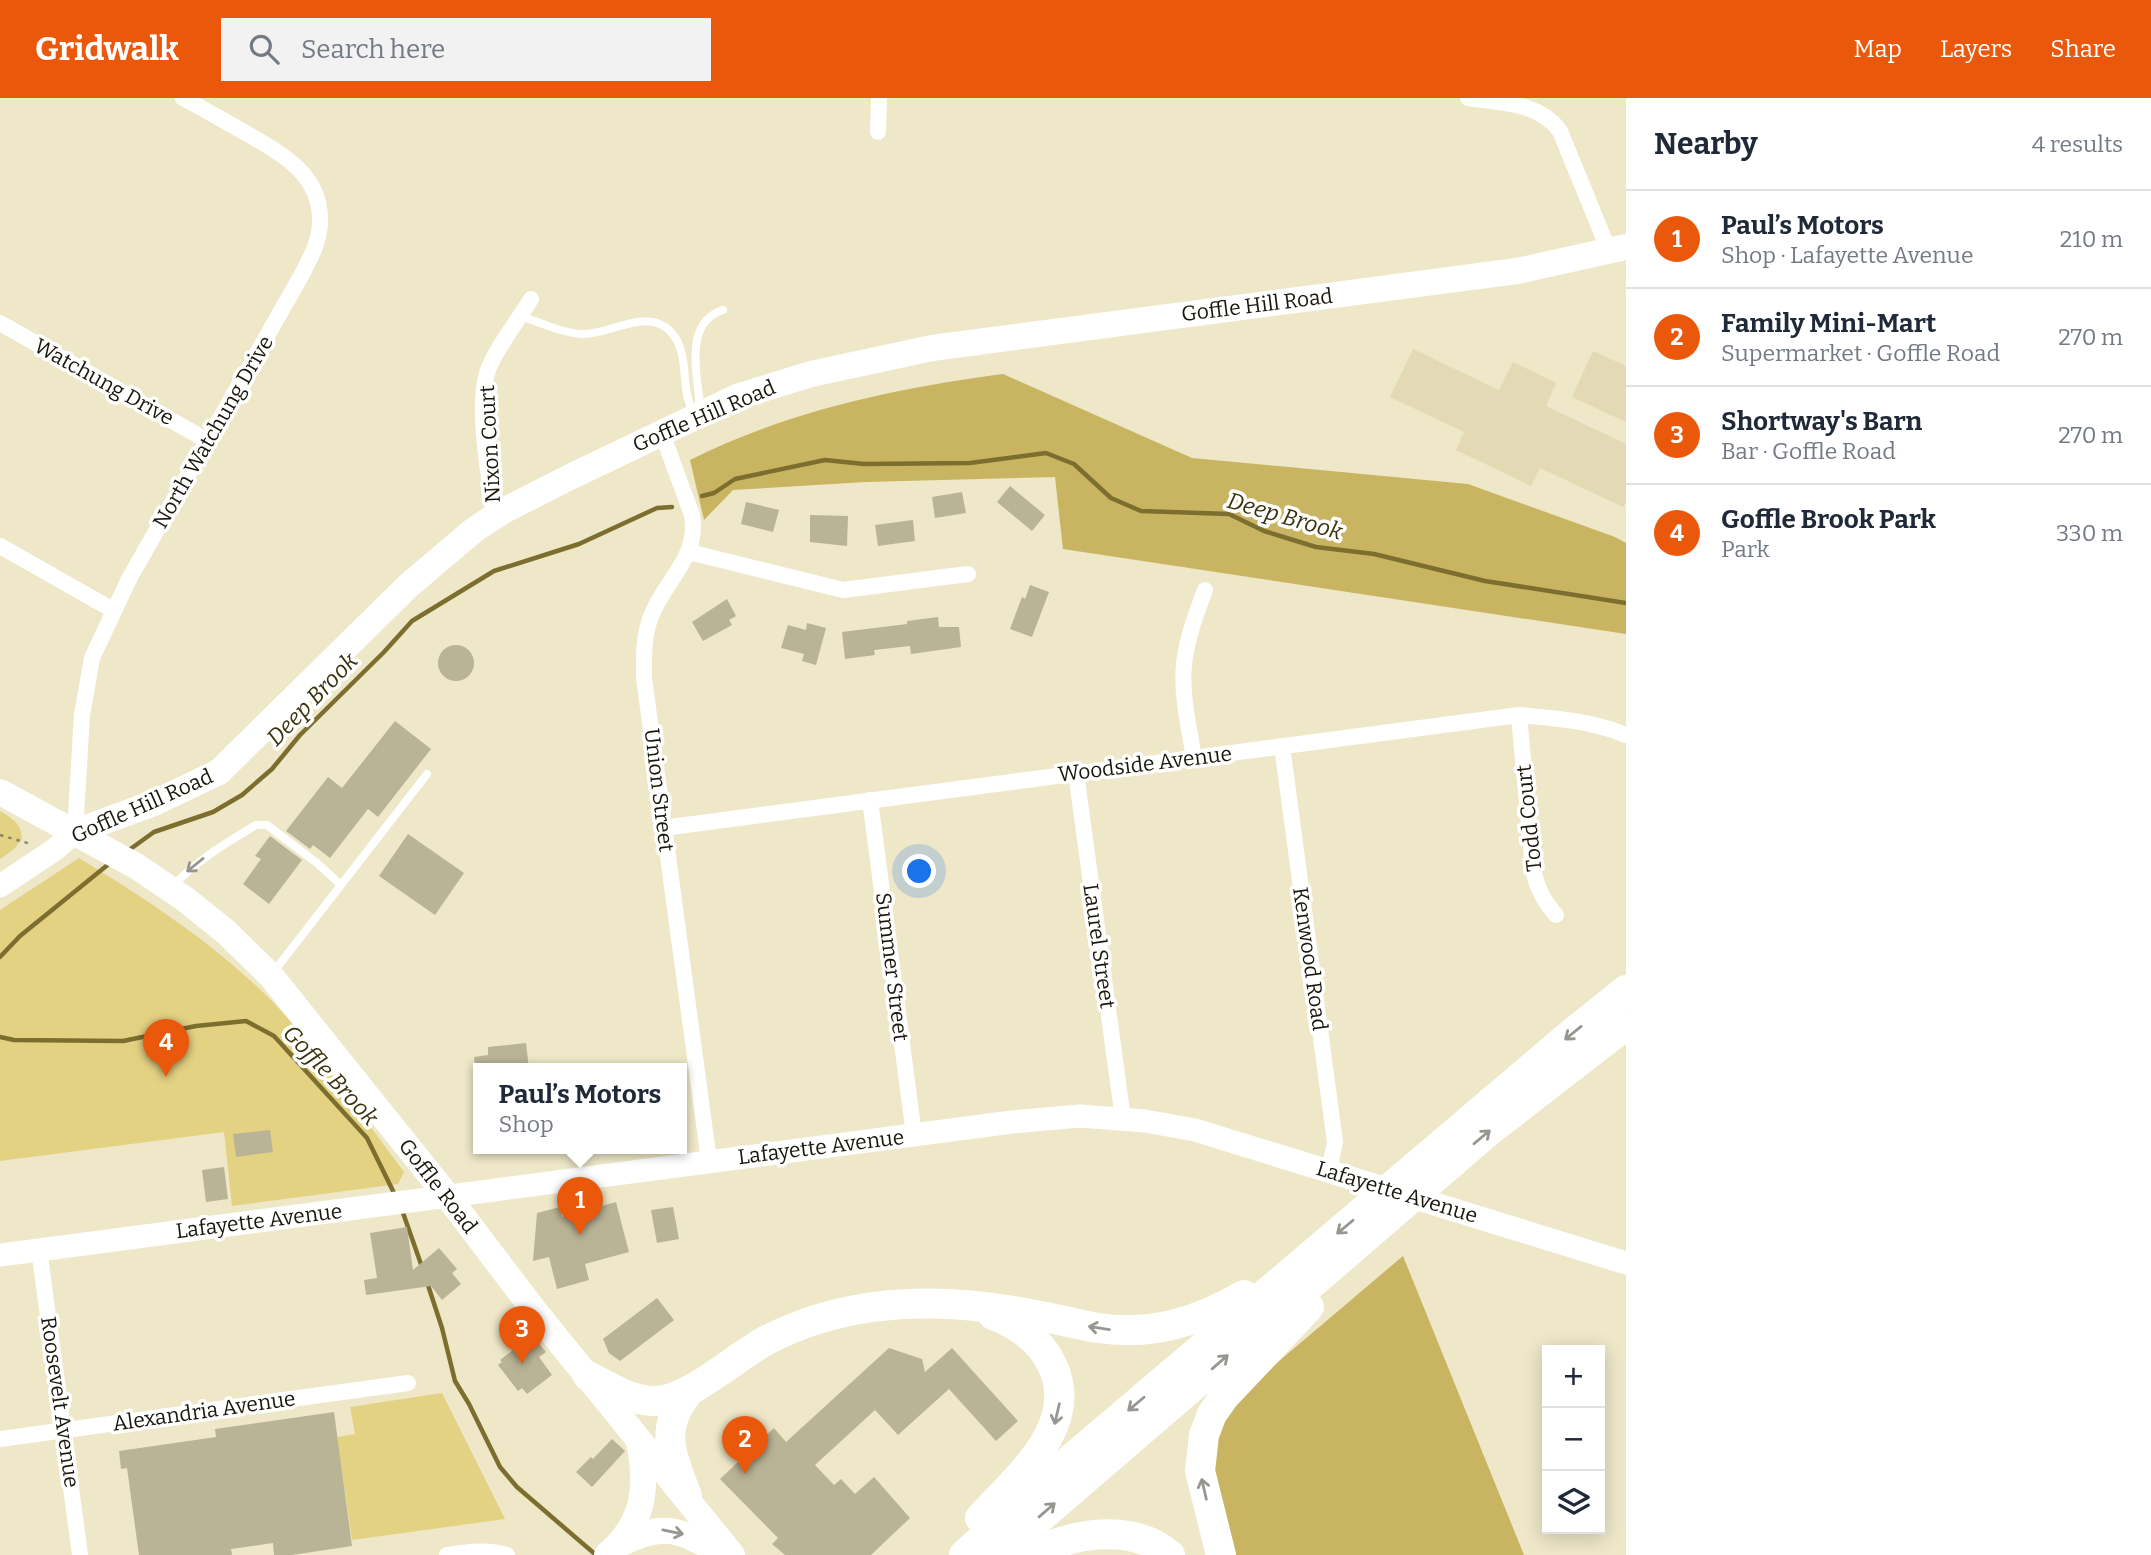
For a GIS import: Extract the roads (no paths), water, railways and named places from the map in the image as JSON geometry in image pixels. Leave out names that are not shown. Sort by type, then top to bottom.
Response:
[{"type":"highway","points":[[996,1555],[1420,1177],[1571,1034],[1626,990]]},
{"type":"highway","points":[[1420,1177],[1626,1025]]},
{"type":"highway","points":[[588,1376],[621,1393],[651,1401],[665,1400],[690,1390],[767,1340],[818,1319],[871,1307],[901,1304],[959,1305],[1008,1310],[1121,1331],[1186,1323],[1225,1307],[1382,1209]]},
{"type":"highway","points":[[1221,1555],[1200,1471],[1204,1435],[1212,1414],[1231,1389],[1288,1330],[1382,1209]]},
{"type":"highway","points":[[964,1555],[1049,1478],[1318,1249]]},
{"type":"highway","points":[[947,1555],[1038,1452],[1054,1427],[1059,1410],[1057,1376],[1038,1342],[1004,1320],[959,1305]]},
{"type":"highway","points":[[687,1496],[671,1454],[669,1436],[672,1419],[690,1390]]},
{"type":"highway","points":[[1030,1555],[1064,1540],[1106,1534],[1145,1540],[1170,1555]]},
{"type":"main road","name":"Goffle Hill Road","points":[[75,832],[155,803],[219,772],[408,586],[455,544],[494,517],[570,477],[737,397],[811,374],[932,348],[1517,271],[1617,249]]},
{"type":"main road","name":"Goffle Road","points":[[0,792],[112,852],[170,889],[226,932],[271,976],[732,1555]]},
{"type":"main road","points":[[611,1551],[629,1532],[643,1497],[645,1478],[638,1439]]},
{"type":"main road","points":[[611,1551],[635,1536],[661,1529],[684,1534],[727,1555]]},
{"type":"street","name":"North Watchung Drive","points":[[75,832],[82,715],[92,658],[113,610],[301,276],[313,251],[320,221],[316,195],[298,167],[276,150],[183,98]]},
{"type":"street","points":[[878,98],[878,132]]},
{"type":"street","points":[[1468,98],[1528,108],[1553,121],[1617,249]]},
{"type":"street","name":"Nixon Court","points":[[494,517],[483,394],[487,372],[531,299]]},
{"type":"street","name":"Watchung Drive","points":[[0,323],[208,440]]},
{"type":"street","name":"Union Street","points":[[662,433],[692,515],[694,529],[689,552],[652,613],[644,643],[644,678],[709,1161]]},
{"type":"street","points":[[0,546],[113,610]]},
{"type":"street","points":[[689,552],[843,590],[968,573]]},
{"type":"street","points":[[1194,758],[1185,708],[1184,667],[1190,631],[1205,590]]},
{"type":"street","name":"Woodside Avenue","points":[[663,828],[1519,715],[1595,725],[1626,735]]},
{"type":"street","name":"Todd Court","points":[[1519,715],[1533,869],[1537,887],[1545,903],[1556,915]]},
{"type":"street","name":"Kenwood Road","points":[[1282,746],[1335,1142],[1329,1171]]},
{"type":"street","name":"Laurel Street","points":[[1076,773],[1123,1119]]},
{"type":"street","name":"Summer Street","points":[[870,800],[914,1135]]},
{"type":"street","name":"Goffle Hill Road","points":[[0,886],[54,850],[75,832]]},
{"type":"street","name":"Lafayette Avenue","points":[[0,1255],[1012,1122],[1080,1116],[1123,1119],[1195,1130],[1626,1264]]},
{"type":"street","name":"Roosevelt Avenue","points":[[38,1250],[80,1555]]},
{"type":"street","name":"Alexandria Avenue","points":[[0,1439],[408,1383]]},
{"type":"street","points":[[447,1555],[479,1551],[494,1551],[507,1555]]},
{"type":"lane","points":[[696,416],[700,400],[696,365],[700,327],[711,314],[723,310]]},
{"type":"lane","points":[[521,316],[556,329],[583,334],[597,333],[631,322],[651,322],[665,326],[677,340],[682,355],[687,399],[696,416]]},
{"type":"lane","points":[[271,976],[427,774]]},
{"type":"lane","points":[[170,889],[191,867],[256,825],[267,825],[341,885]]},
{"type":"waterway","name":"Deep Brook","points":[[702,496],[714,493],[735,479],[825,460],[864,464],[970,463],[1046,453],[1074,464],[1111,498],[1141,511],[1229,514],[1264,531],[1316,547],[1374,554],[1485,581],[1626,603]]},
{"type":"waterway","name":"Deep Brook","points":[[129,850],[154,832],[213,812],[242,795],[272,769],[300,735],[412,621],[494,571],[579,544],[657,508],[672,507]]},
{"type":"waterway","name":"Deep Brook","points":[[0,957],[20,936],[110,863]]},
{"type":"waterway","name":"Goffle Brook","points":[[0,1037],[14,1040],[123,1041],[196,1026],[246,1021],[274,1036],[367,1138],[395,1195]]},
{"type":"waterway","name":"Goffle Brook","points":[[402,1210],[422,1267]]},
{"type":"waterway","name":"Goffle Brook","points":[[427,1282],[455,1381],[500,1467],[517,1487],[596,1555]]},
{"type":"place","name":"Goffle Brook Park","points":[[166,1077]]},
{"type":"place","name":"Paul’s Motors","points":[[580,1235]]},
{"type":"place","name":"Shortway's Barn","points":[[522,1364]]},
{"type":"place","name":"Family Mini-Mart","points":[[745,1474]]}]
